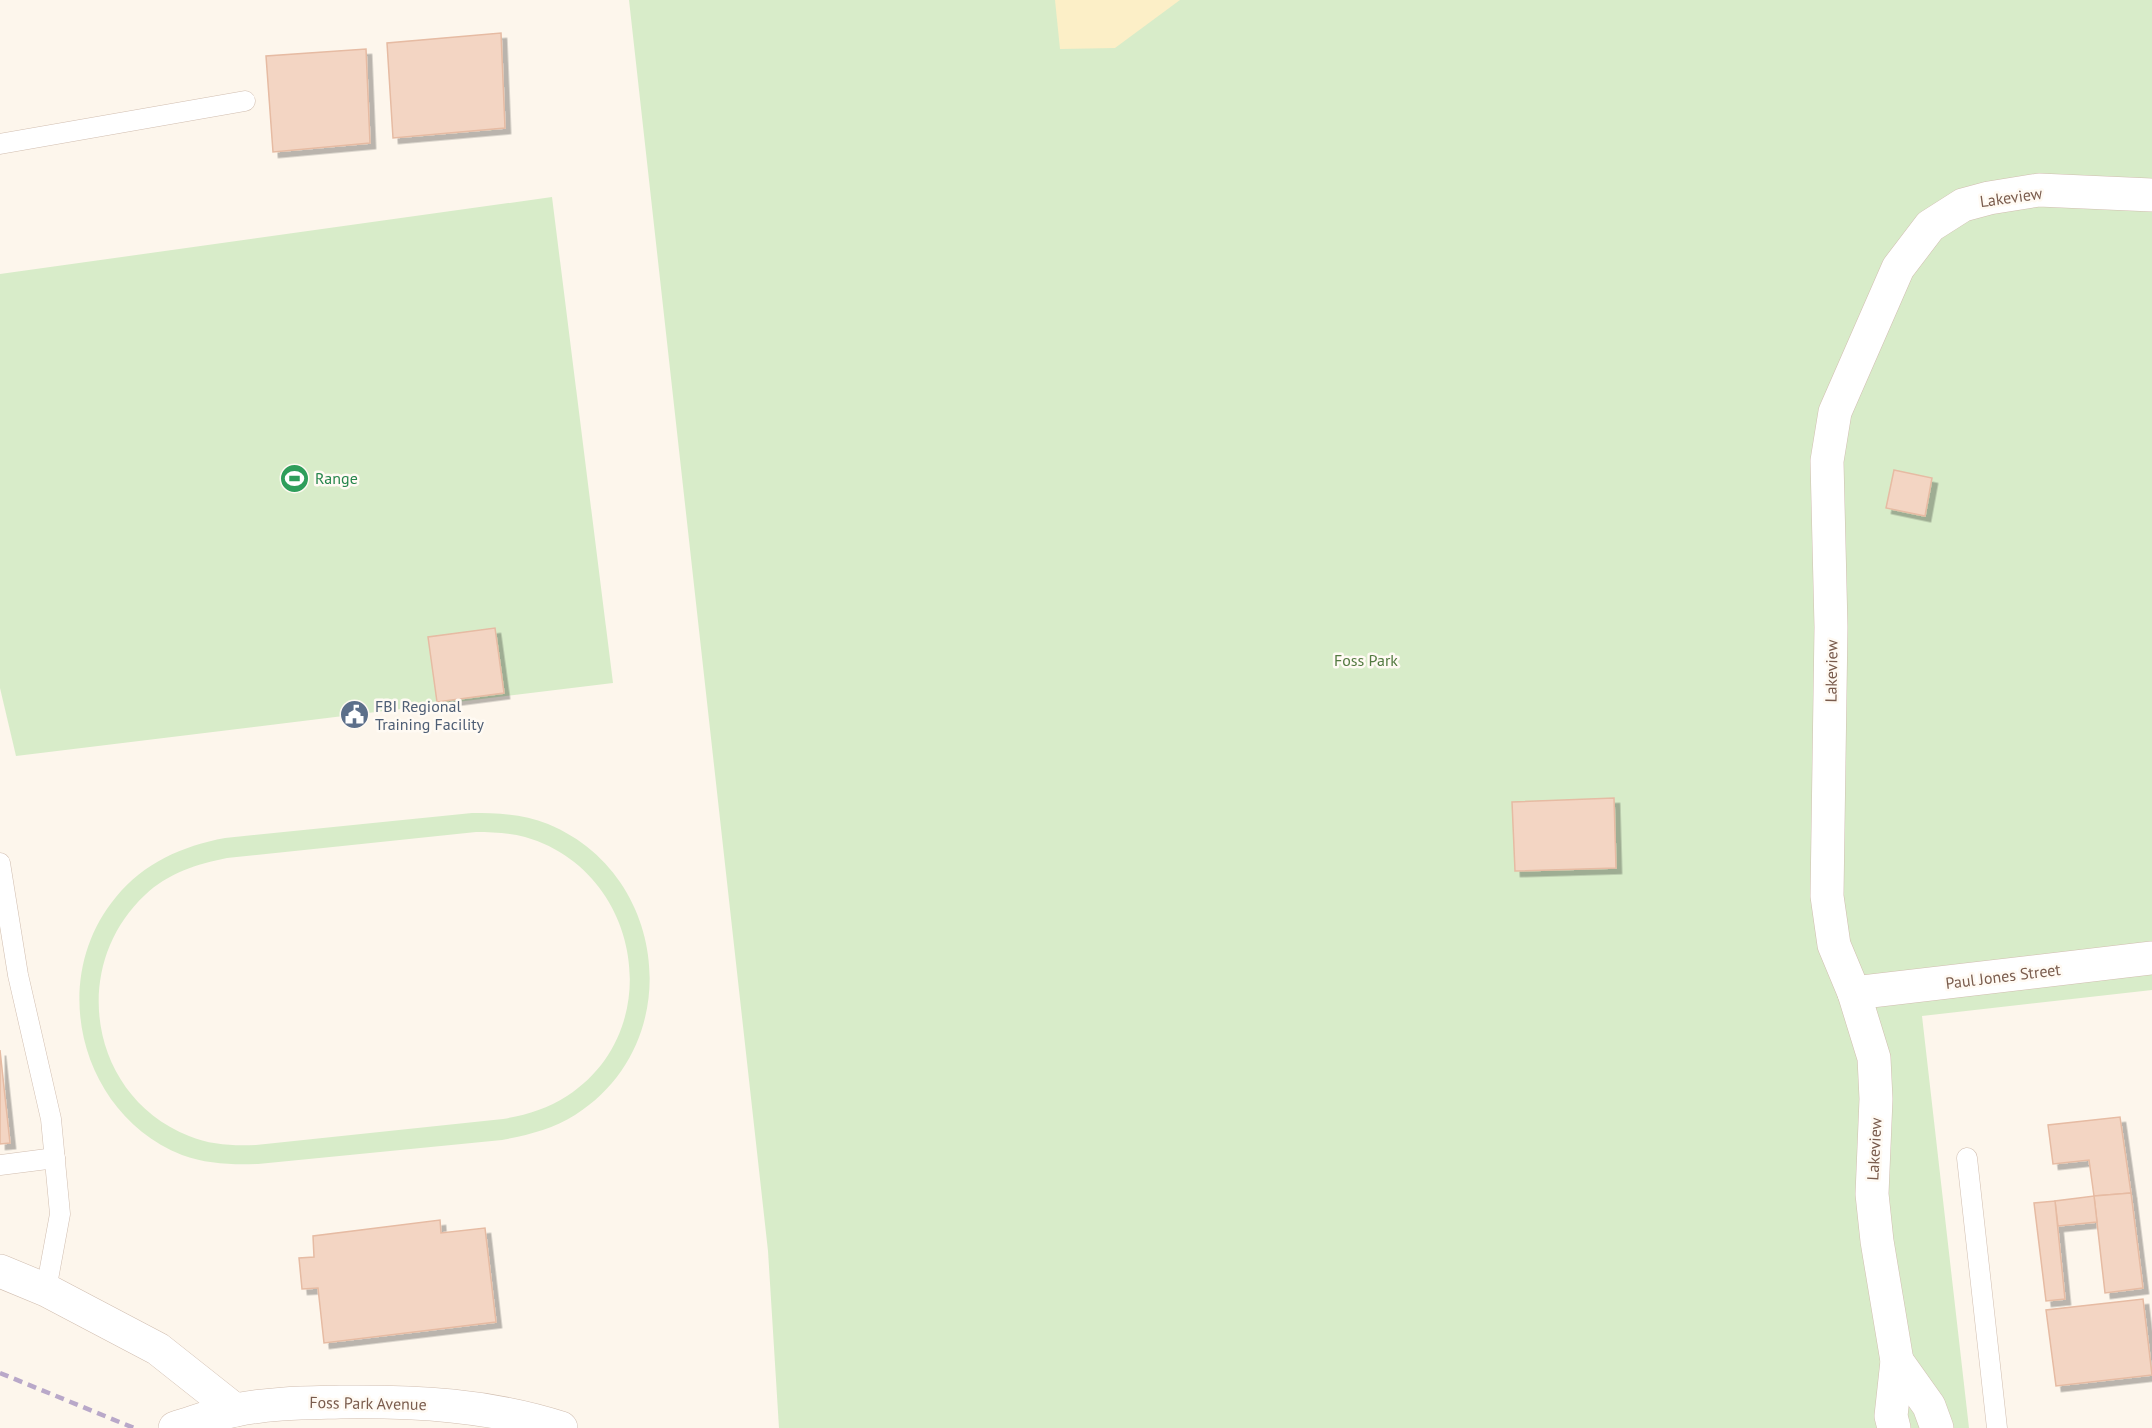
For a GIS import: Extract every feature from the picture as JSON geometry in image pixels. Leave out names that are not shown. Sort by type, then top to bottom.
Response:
[{"type":"street","name":"Lakeview","points":[[1894,1428],[1891,1416],[1897,1361],[1877,1242],[1872,1194],[1876,1099],[1874,1058],[1854,993],[1834,945],[1827,896],[1831,627],[1827,461],[1835,412],[1898,268],[1930,226],[1963,205],[2038,190],[2152,195]]},
{"type":"street","name":"Paul Jones Street","points":[[1854,993],[2152,958]]},
{"type":"street","points":[[0,1271],[46,1290],[158,1349],[235,1410]]},
{"type":"street","name":"Lakeview","points":[[1897,1361],[1929,1406],[1937,1428]]},
{"type":"street","name":"Foss Park Avenue","points":[[175,1428],[235,1410],[285,1403],[447,1404],[537,1420],[561,1428]]},
{"type":"lane","points":[[0,144],[245,101]]},
{"type":"lane","points":[[0,862],[6,943],[18,975],[51,1119],[60,1214],[46,1290]]},
{"type":"lane","points":[[0,1165],[55,1158]]},
{"type":"lane","points":[[1967,1158],[1997,1428]]},
{"type":"green space","name":"Foss Park","points":[[629,0],[2152,0],[2152,990],[1922,1016],[1969,1428],[779,1428],[768,1251]]},
{"type":"green space","name":"Range","points":[[552,197],[613,683],[16,756],[0,688],[0,274]]},
{"type":"green space","points":[[472,813],[520,816],[548,824],[588,848],[619,881],[639,919],[649,962],[648,1005],[635,1047],[611,1084],[575,1115],[549,1128],[521,1136],[502,1140],[258,1164],[220,1163],[182,1155],[147,1136],[119,1110],[98,1078],[85,1042],[79,1005],[83,967],[95,931],[116,897],[127,885],[151,866],[179,851],[225,838]],"holes":[[[476,832],[525,837],[564,855],[595,882],[616,916],[628,954],[629,994],[620,1032],[599,1067],[567,1096],[536,1111],[503,1119],[239,1145],[214,1143],[189,1136],[156,1117],[130,1092],[111,1062],[101,1028],[99,993],[105,958],[121,924],[154,887],[183,870],[227,858]]]},
{"type":"sand","points":[[1055,0],[1180,0],[1115,48],[1060,49]]},
{"type":"building","points":[[501,33],[505,128],[393,138],[387,43]]},
{"type":"building","points":[[366,49],[370,143],[273,152],[266,56]]},
{"type":"building","points":[[1894,470],[1932,478],[1925,516],[1886,508]]},
{"type":"building","points":[[495,628],[504,693],[437,702],[428,637]]},
{"type":"building","points":[[1614,798],[1616,868],[1515,871],[1512,802]]},
{"type":"building","points":[[0,1050],[10,1143],[0,1144]]},
{"type":"building","points":[[2120,1117],[2131,1193],[2094,1196],[2089,1160],[2053,1164],[2048,1125]]},
{"type":"building","points":[[2131,1193],[2143,1288],[2105,1293],[2094,1196]]},
{"type":"building","points":[[2094,1196],[2097,1222],[2058,1226],[2055,1201]]},
{"type":"building","points":[[2055,1201],[2065,1299],[2046,1301],[2034,1203]]},
{"type":"building","points":[[440,1220],[441,1233],[485,1228],[496,1322],[324,1343],[318,1288],[302,1289],[299,1258],[314,1257],[313,1236]]},
{"type":"building","points":[[2143,1299],[2152,1375],[2056,1386],[2046,1310]]},
{"type":"railway","points":[[0,1373],[134,1428]]},
{"type":"place","name":"Range","points":[[294,478]]},
{"type":"place","name":"FBI Regional Training Facility","points":[[354,715]]}]
